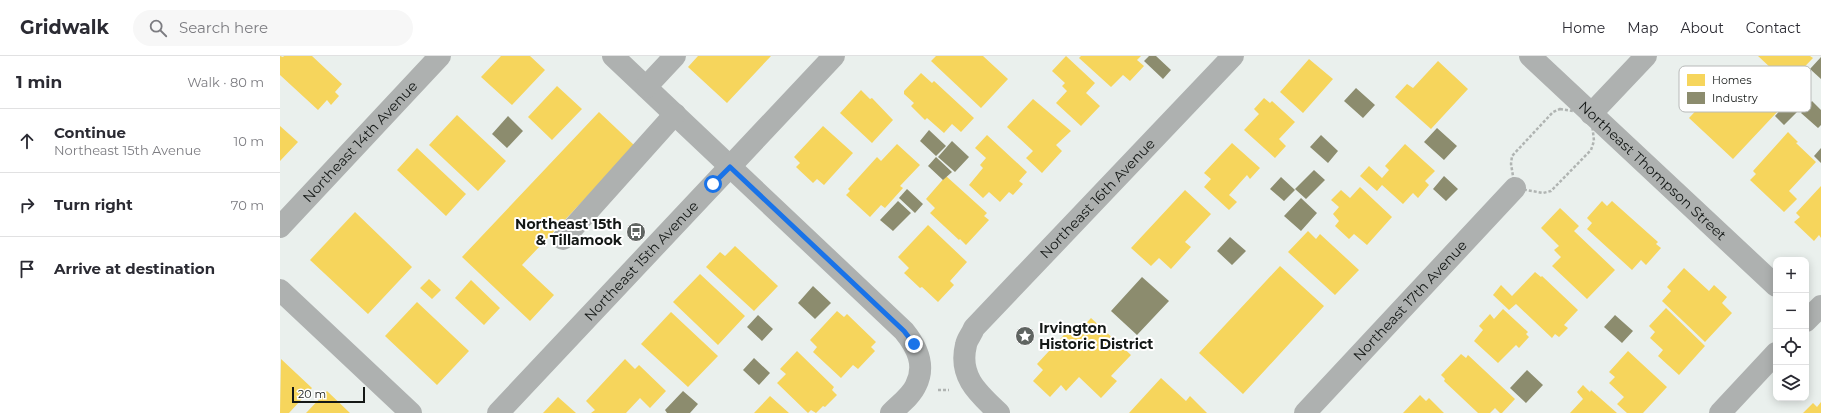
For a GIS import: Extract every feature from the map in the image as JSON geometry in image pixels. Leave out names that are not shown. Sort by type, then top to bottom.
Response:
[{"type":"street","name":"Northeast 14th Avenue","points":[[280,227],[440,56]]},
{"type":"street","points":[[613,56],[904,331],[918,352],[920,364],[916,386],[891,413]]},
{"type":"street","points":[[646,87],[675,56]]},
{"type":"street","name":"Northeast 15th Avenue","points":[[498,413],[834,56]]},
{"type":"street","name":"Northeast 16th Avenue","points":[[970,384],[965,363],[966,344],[974,328],[1233,56]]},
{"type":"street","name":"Northeast Thompson Street","points":[[1530,56],[1773,283]]},
{"type":"street","points":[[1591,114],[1646,56]]},
{"type":"street","points":[[563,239],[675,114]]},
{"type":"street","name":"Northeast 17th Avenue","points":[[1305,413],[1515,188]]},
{"type":"street","points":[[280,290],[411,413]]},
{"type":"street","points":[[1720,413],[1773,356]]},
{"type":"street","points":[[970,384],[999,413]]},
{"type":"path","points":[[1560,109],[1591,114],[1594,142],[1591,150],[1551,191],[1543,193],[1515,188],[1511,164],[1512,156],[1553,112],[1560,109]]},
{"type":"path","points":[[916,386],[936,390],[959,390],[970,384]]},
{"type":"building: Homes","points":[[280,56],[312,56],[342,84],[335,92],[339,96],[331,105],[327,100],[318,110],[280,75]]},
{"type":"building: Homes","points":[[501,56],[530,56],[545,70],[512,105],[481,77]]},
{"type":"building: Homes","points":[[698,56],[771,56],[727,103],[688,67]]},
{"type":"building: Homes","points":[[936,56],[983,56],[1008,79],[981,108],[931,61]]},
{"type":"building: Homes","points":[[1066,56],[1095,83],[1086,93],[1100,106],[1081,126],[1056,103],[1067,91],[1062,86],[1065,83],[1052,71]]},
{"type":"building: Homes","points":[[1081,56],[1141,56],[1137,60],[1144,66],[1130,81],[1123,75],[1111,87],[1079,58]]},
{"type":"building: Homes","points":[[1758,56],[1810,56],[1813,58],[1805,66],[1769,66]]},
{"type":"building: Homes","points":[[1309,59],[1333,79],[1303,113],[1280,92]]},
{"type":"building: Homes","points":[[1438,61],[1468,89],[1431,129],[1395,97],[1407,84],[1413,88]]},
{"type":"building: Homes","points":[[921,73],[932,83],[934,81],[974,118],[961,132],[952,124],[944,133],[927,118],[925,120],[911,106],[914,103],[904,94],[904,91]]},
{"type":"building: Homes","points":[[557,86],[582,109],[552,140],[528,117]]},
{"type":"building: Homes","points":[[861,90],[870,99],[872,98],[893,120],[872,143],[840,113]]},
{"type":"building: Homes","points":[[1264,98],[1270,103],[1272,101],[1295,122],[1279,139],[1286,146],[1275,158],[1244,130],[1259,114],[1254,109]]},
{"type":"building: Homes","points":[[1033,99],[1071,131],[1056,145],[1062,151],[1042,173],[1026,158],[1033,151],[1007,127]]},
{"type":"building: Homes","points":[[599,112],[635,146],[522,265],[554,295],[530,321],[462,257]]},
{"type":"building: Homes","points":[[1695,112],[1777,112],[1733,159],[1689,118]]},
{"type":"building: Homes","points":[[457,115],[506,161],[478,191],[429,145]]},
{"type":"building: Homes","points":[[280,126],[298,142],[280,161]]},
{"type":"building: Homes","points":[[823,126],[853,153],[824,185],[817,179],[813,183],[796,167],[800,163],[794,157]]},
{"type":"building: Homes","points":[[1788,132],[1798,142],[1796,143],[1816,162],[1789,191],[1797,199],[1784,212],[1750,180],[1756,174],[1753,171]]},
{"type":"building: Homes","points":[[987,135],[1027,172],[1019,181],[1023,184],[1013,195],[1009,192],[1000,202],[989,192],[983,198],[969,185],[983,168],[980,165],[986,158],[975,148]]},
{"type":"building: Homes","points":[[1232,143],[1260,168],[1250,179],[1247,175],[1229,195],[1237,202],[1229,210],[1204,187],[1211,179],[1204,173]]},
{"type":"building: Homes","points":[[897,144],[920,165],[900,186],[903,188],[885,208],[881,205],[870,217],[846,195],[850,191],[848,189],[877,157],[881,161]]},
{"type":"building: Homes","points":[[1405,144],[1435,171],[1425,181],[1429,185],[1418,198],[1413,193],[1403,204],[1382,185],[1377,191],[1360,176],[1369,166],[1382,178],[1389,170],[1385,166]]},
{"type":"building: Homes","points":[[417,148],[466,194],[446,216],[397,170]]},
{"type":"building: Homes","points":[[946,176],[987,213],[984,216],[989,220],[966,245],[930,213],[935,208],[926,199]]},
{"type":"building: Homes","points":[[1821,186],[1821,238],[1819,235],[1814,241],[1794,222],[1800,217],[1796,213]]},
{"type":"building: Homes","points":[[1360,187],[1392,217],[1367,245],[1354,234],[1349,239],[1335,226],[1339,221],[1333,214],[1339,207],[1331,200],[1341,190],[1350,198]]},
{"type":"building: Homes","points":[[1185,190],[1211,214],[1185,242],[1191,247],[1171,269],[1159,258],[1151,266],[1131,248]]},
{"type":"building: Homes","points":[[1602,201],[1607,206],[1612,201],[1658,242],[1656,244],[1661,248],[1646,265],[1641,260],[1632,270],[1587,229],[1592,223],[1587,218]]},
{"type":"building: Homes","points":[[1560,208],[1579,226],[1574,231],[1615,270],[1587,299],[1552,266],[1561,257],[1554,250],[1559,246],[1541,228]]},
{"type":"building: Homes","points":[[355,212],[412,267],[368,314],[310,260]]},
{"type":"building: Homes","points":[[928,225],[967,262],[950,281],[954,285],[938,302],[904,273],[909,268],[898,257]]},
{"type":"building: Homes","points":[[1308,231],[1316,239],[1320,234],[1359,270],[1335,295],[1288,252]]},
{"type":"building: Homes","points":[[735,246],[778,286],[754,311],[706,267],[720,252],[725,256]]},
{"type":"building: Homes","points":[[1280,266],[1324,306],[1243,394],[1199,353]]},
{"type":"building: Homes","points":[[1684,268],[1709,291],[1714,285],[1727,297],[1722,303],[1732,313],[1705,342],[1662,301],[1671,291],[1667,287]]},
{"type":"building: Homes","points":[[1535,272],[1541,277],[1542,276],[1578,310],[1564,325],[1568,328],[1559,337],[1555,334],[1552,338],[1516,304],[1509,310],[1493,295],[1501,285],[1512,296]]},
{"type":"building: Homes","points":[[700,274],[745,316],[718,345],[673,302]]},
{"type":"building: Homes","points":[[429,279],[441,290],[432,299],[420,288]]},
{"type":"building: Homes","points":[[471,280],[500,308],[484,325],[455,298]]},
{"type":"building: Homes","points":[[417,302],[469,351],[437,385],[385,336]]},
{"type":"building: Homes","points":[[1666,308],[1705,346],[1679,375],[1658,356],[1663,350],[1650,338],[1655,332],[1649,326]]},
{"type":"building: Homes","points":[[1503,309],[1528,332],[1526,334],[1529,337],[1519,348],[1516,345],[1498,363],[1474,341],[1483,330],[1479,326],[1490,314],[1494,319]]},
{"type":"building: Homes","points":[[837,311],[844,317],[847,314],[876,342],[871,347],[875,351],[858,369],[853,365],[841,378],[813,352],[817,347],[810,340]]},
{"type":"building: Homes","points":[[671,312],[718,356],[688,387],[641,344]]},
{"type":"building: Homes","points":[[1091,318],[1131,355],[1111,376],[1117,381],[1101,398],[1079,377],[1066,391],[1061,385],[1050,397],[1033,381],[1043,370],[1037,364],[1075,323],[1081,329]]},
{"type":"building: Homes","points":[[797,351],[834,387],[832,390],[837,395],[825,407],[823,406],[816,413],[811,410],[808,413],[777,383],[786,374],[780,369]]},
{"type":"building: Homes","points":[[1628,351],[1667,387],[1643,413],[1627,413],[1617,404],[1624,397],[1609,383],[1615,377],[1609,372]]},
{"type":"building: Homes","points":[[1461,354],[1466,358],[1468,355],[1515,399],[1502,413],[1495,408],[1490,413],[1478,413],[1444,381],[1445,379],[1441,375]]},
{"type":"building: Homes","points":[[281,359],[312,388],[289,413],[280,413]]},
{"type":"building: Homes","points":[[625,359],[635,369],[639,365],[666,391],[650,408],[640,398],[626,413],[591,413],[595,410],[586,401]]},
{"type":"building: Homes","points":[[1161,378],[1186,401],[1190,396],[1207,413],[1129,413]]},
{"type":"building: Homes","points":[[1583,385],[1590,392],[1591,390],[1617,413],[1570,413],[1583,399],[1577,392]]},
{"type":"building: Homes","points":[[327,391],[350,413],[306,413]]},
{"type":"building: Homes","points":[[1420,395],[1426,401],[1429,398],[1444,413],[1403,413]]},
{"type":"building: Homes","points":[[770,396],[789,413],[754,413]]},
{"type":"building: Homes","points":[[558,397],[576,413],[543,413]]},
{"type":"building: Homes","points":[[1821,402],[1821,413],[1803,413],[1813,403],[1817,407]]},
{"type":"building: Industry","points":[[1149,56],[1156,56],[1171,70],[1163,79],[1144,61]]},
{"type":"building: Industry","points":[[1821,57],[1821,79],[1811,70],[1811,68]]},
{"type":"building: Industry","points":[[1356,88],[1375,105],[1363,118],[1344,101]]},
{"type":"building: Industry","points":[[1812,101],[1821,110],[1821,125],[1818,128],[1801,113],[1811,112]]},
{"type":"building: Industry","points":[[1779,112],[1797,112],[1784,125],[1775,116]]},
{"type":"building: Industry","points":[[508,116],[523,131],[507,148],[492,134]]},
{"type":"building: Industry","points":[[1437,128],[1457,146],[1444,160],[1424,142]]},
{"type":"building: Industry","points":[[929,130],[946,146],[936,156],[920,141]]},
{"type":"building: Industry","points":[[1321,135],[1338,151],[1328,163],[1310,147]]},
{"type":"building: Industry","points":[[952,141],[969,157],[955,172],[938,157]]},
{"type":"building: Industry","points":[[1821,148],[1821,163],[1814,156]]},
{"type":"building: Industry","points":[[936,157],[952,172],[943,180],[928,166]]},
{"type":"building: Industry","points":[[1314,170],[1325,180],[1306,199],[1295,189]]},
{"type":"building: Industry","points":[[1444,176],[1458,189],[1446,201],[1433,189]]},
{"type":"building: Industry","points":[[1281,177],[1295,190],[1284,201],[1270,189]]},
{"type":"building: Industry","points":[[907,189],[923,204],[915,213],[899,198]]},
{"type":"building: Industry","points":[[1301,198],[1317,213],[1301,231],[1284,216]]},
{"type":"building: Industry","points":[[898,201],[911,213],[893,231],[880,220]]},
{"type":"building: Industry","points":[[1230,237],[1246,251],[1232,265],[1217,251]]},
{"type":"building: Industry","points":[[1142,277],[1169,301],[1137,335],[1111,311]]},
{"type":"building: Industry","points":[[813,286],[831,303],[815,319],[798,303]]},
{"type":"building: Industry","points":[[758,315],[773,329],[762,341],[747,327]]},
{"type":"building: Industry","points":[[1615,315],[1633,331],[1622,343],[1604,327]]},
{"type":"building: Industry","points":[[754,358],[770,373],[759,385],[743,370]]},
{"type":"building: Industry","points":[[1527,370],[1543,385],[1526,403],[1510,388]]},
{"type":"building: Industry","points":[[683,391],[698,404],[690,413],[667,413],[665,410]]},
{"type":"place","name":"Northeast 15th & Tillamook","points":[[636,232]]},
{"type":"place","name":"Irvington Historic District","points":[[1025,336]]},
{"type":"route","points":[[713,184],[730,167],[904,331],[914,344]]}]
